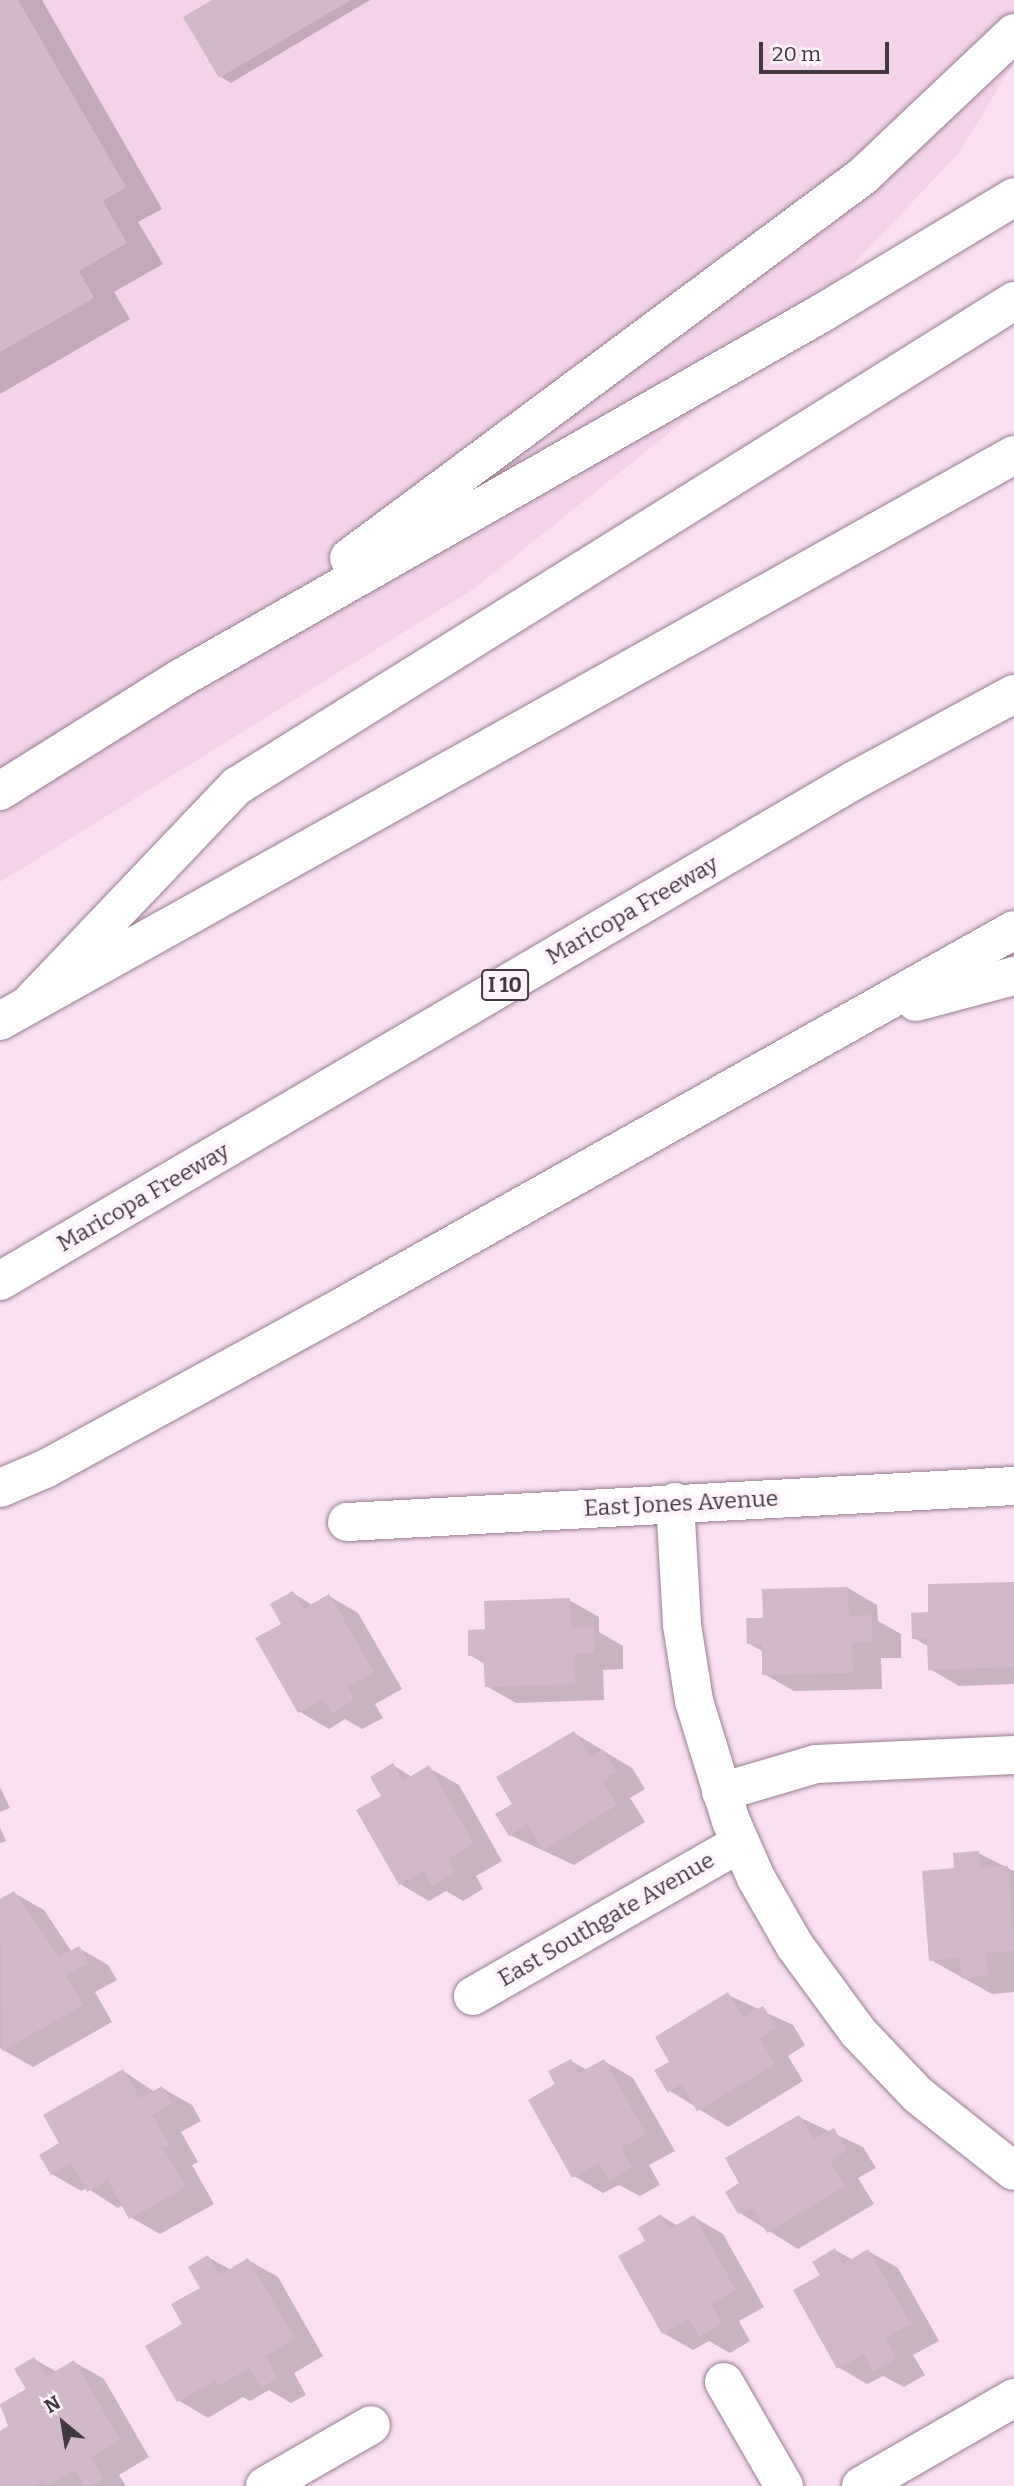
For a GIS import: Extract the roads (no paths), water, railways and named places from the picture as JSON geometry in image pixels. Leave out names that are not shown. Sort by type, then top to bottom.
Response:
[{"type":"main road","points":[[181,678],[508,444],[863,177],[1014,33]]},
{"type":"main road","points":[[0,791],[181,678],[822,313],[1014,197]]},
{"type":"main road","points":[[15,1012],[237,786],[1014,301]]},
{"type":"main road","points":[[15,1012],[1014,455]]},
{"type":"main road","name":"Maricopa Freeway","points":[[0,1281],[853,781],[1014,695]]},
{"type":"main road","points":[[0,1488],[45,1469],[349,1303],[1014,930]]},
{"type":"main road","points":[[856,1018],[1014,976]]},
{"type":"main road","name":"East Jones Avenue","points":[[347,1522],[675,1502],[1014,1486]]},
{"type":"main road","points":[[675,1502],[687,1662],[721,1792],[740,1843],[795,1946],[858,2032],[918,2095],[1014,2171]]},
{"type":"main road","points":[[721,1792],[816,1764],[1014,1755]]},
{"type":"main road","name":"East Southgate Avenue","points":[[473,1996],[740,1843]]},
{"type":"main road","points":[[724,2382],[784,2486]]},
{"type":"main road","points":[[861,2486],[1014,2398]]},
{"type":"main road","points":[[265,2486],[371,2425]]}]
